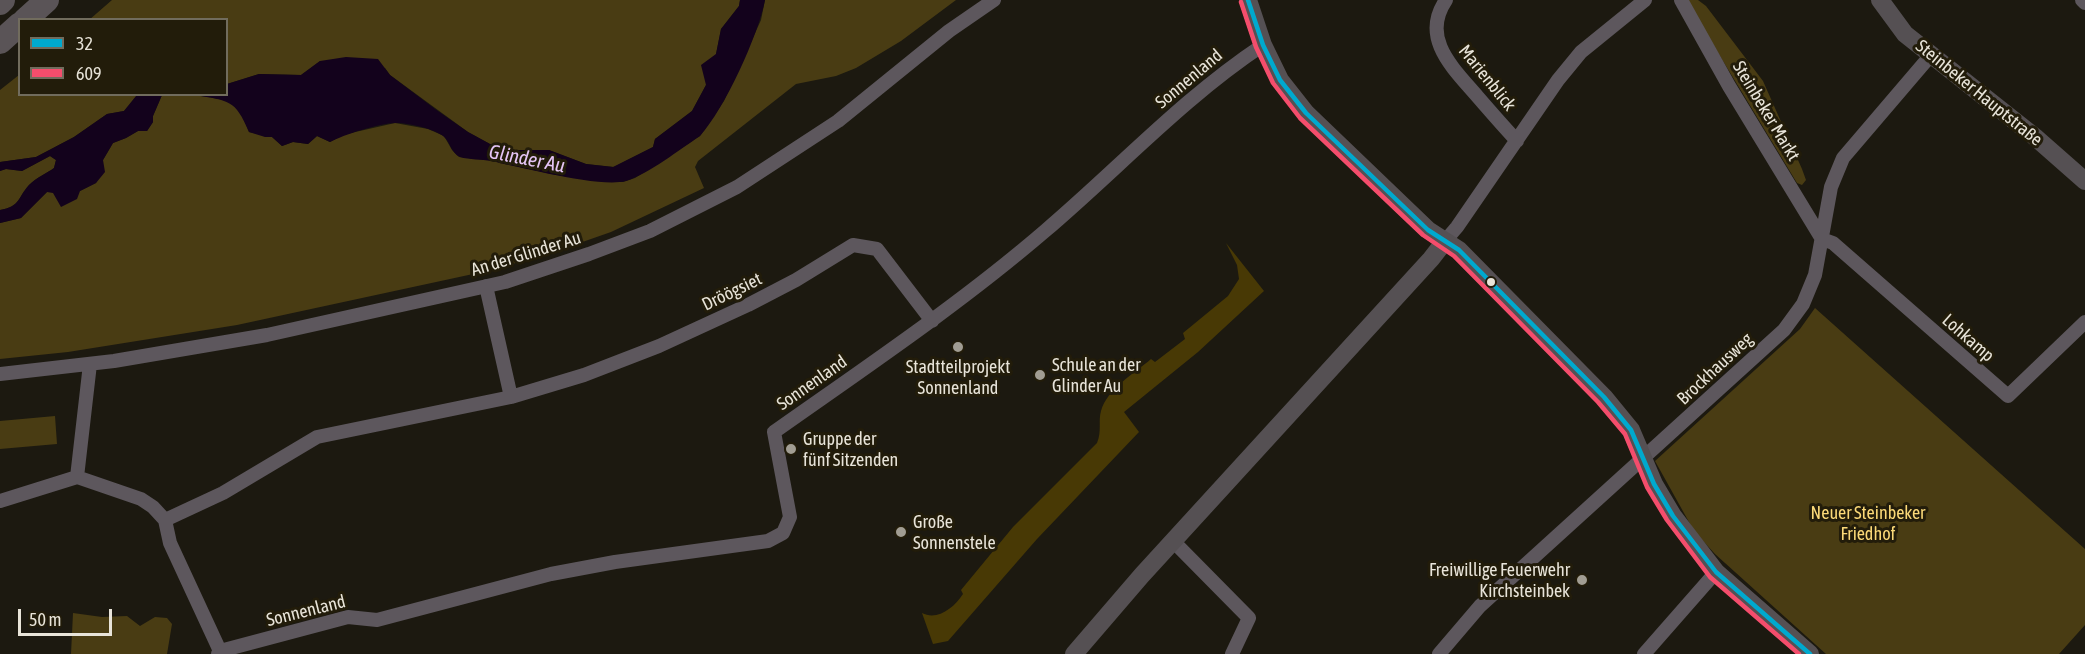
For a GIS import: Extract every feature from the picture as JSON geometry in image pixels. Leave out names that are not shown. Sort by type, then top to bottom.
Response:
[{"type":"highway","points":[[27,18],[46,0]]},
{"type":"highway","points":[[0,42],[18,26]]},
{"type":"street","name":"An der Glinder Au","points":[[0,374],[90,364],[267,334],[505,282],[640,235],[737,187],[838,121],[949,31],[994,0]]},
{"type":"street","points":[[1248,0],[1263,45],[1280,80],[1306,113],[1428,230],[1459,250],[1604,397],[1631,430],[1654,484],[1673,516],[1716,572],[1810,654]]},
{"type":"street","name":"Marienblick","points":[[1446,0],[1440,9],[1436,29],[1443,52],[1451,66],[1516,141]]},
{"type":"street","points":[[1074,654],[1173,541],[1431,260],[1457,227],[1558,80],[1581,52],[1645,0]]},
{"type":"street","name":"Steinbeker Markt","points":[[1680,0],[1729,86],[1822,239]]},
{"type":"street","name":"Steinbeker Hauptstraße","points":[[1880,0],[1905,34],[2035,137],[2085,181]]},
{"type":"street","name":"Sonnenland","points":[[219,653],[348,616],[377,620],[551,574],[615,562],[768,541],[783,533],[790,517],[774,432],[932,321],[1046,231],[1185,104],[1228,69],[1263,45]]},
{"type":"street","name":"Brockhausweg","points":[[1439,654],[1480,606],[1539,550],[1784,330],[1803,304],[1815,275],[1831,187],[1843,158],[1930,55]]},
{"type":"street","name":"Lohkamp","points":[[1822,239],[1833,243],[2008,396],[2085,322]]},
{"type":"street","name":"Dröögsiet","points":[[165,520],[223,494],[316,437],[511,397],[584,375],[658,346],[748,305],[796,280],[852,245],[877,249],[932,321]]},
{"type":"street","points":[[486,286],[511,397]]},
{"type":"street","points":[[77,477],[90,364]]},
{"type":"street","points":[[0,501],[77,477],[141,499],[153,507],[165,520],[170,543],[219,653]]},
{"type":"street","points":[[1173,541],[1248,618],[1232,654]]},
{"type":"street","points":[[1644,654],[1716,572]]},
{"type":"green space","points":[[112,0],[740,0],[739,6],[721,29],[706,85],[692,111],[655,139],[653,147],[614,167],[586,164],[549,150],[501,150],[468,132],[390,75],[385,68],[320,61],[301,75],[259,74],[228,84],[228,18],[91,18]]},
{"type":"green space","points":[[765,0],[956,0],[901,41],[856,68],[836,76],[796,84],[698,161],[695,167],[704,188],[611,232],[551,253],[487,271],[237,325],[68,352],[0,359],[0,223],[21,218],[47,192],[80,191],[96,183],[103,160],[113,143],[138,131],[147,131],[153,122],[153,116],[162,96],[198,96],[232,103],[241,112],[249,132],[272,137],[282,146],[293,142],[308,144],[317,136],[330,142],[342,135],[395,123],[428,129],[444,136],[459,157],[488,160],[556,175],[623,182],[635,178],[700,136],[724,101],[761,20]]},
{"type":"green space","points":[[1686,0],[1698,0],[1706,6],[1763,81],[1802,169],[1806,180],[1802,185],[1797,183]]},
{"type":"green space","points":[[18,76],[18,96],[136,96],[124,111],[107,114],[74,137],[36,157],[0,162],[0,90]]},
{"type":"green space","points":[[50,156],[56,160],[54,168],[29,185],[15,204],[0,210],[0,171],[6,169],[22,171]]},
{"type":"green space","name":"Neuer Steinbeker Friedhof","points":[[1815,308],[2085,549],[2085,625],[2059,654],[1826,654],[1715,554],[1694,531],[1655,461],[1800,329]]},
{"type":"green space","points":[[55,416],[57,444],[0,449],[0,421]]},
{"type":"green space","points":[[73,613],[102,617],[127,616],[140,626],[155,617],[167,618],[172,624],[167,654],[71,654]]},
{"type":"shaded area","points":[[1226,243],[1264,291],[1198,352],[1124,412],[1139,432],[1037,539],[948,641],[933,644],[922,613],[939,614],[955,604],[963,594],[961,590],[1013,527],[1097,443],[1101,411],[1115,389],[1151,359],[1155,362],[1185,339],[1183,333],[1228,296],[1239,279],[1237,265]]},
{"type":"water","name":"Glinder Au","points":[[740,0],[765,0],[748,51],[730,90],[710,124],[700,136],[654,167],[626,181],[598,182],[460,157],[439,133],[400,123],[371,127],[330,142],[317,136],[308,144],[293,142],[282,146],[272,137],[249,132],[239,113],[230,103],[200,96],[228,96],[228,84],[259,74],[301,75],[320,61],[346,57],[378,59],[390,75],[435,109],[468,132],[501,150],[549,150],[586,164],[613,167],[653,147],[655,139],[692,111],[706,85],[701,65],[716,54],[721,29],[739,6]]},
{"type":"water","points":[[136,96],[162,96],[153,116],[153,122],[147,131],[138,131],[113,143],[103,160],[105,172],[96,183],[80,191],[77,199],[61,207],[53,193],[47,192],[21,218],[0,223],[0,210],[15,204],[29,185],[54,168],[56,160],[50,156],[22,171],[6,169],[0,171],[0,162],[36,157],[74,137],[107,114],[124,111]]},
{"type":"transit line","name":"32","points":[[1248,0],[1263,45],[1280,80],[1306,113],[1428,230],[1459,250],[1604,397],[1631,430],[1654,484],[1673,516],[1716,572],[1810,654]]},
{"type":"transit line","name":"609","points":[[1241,2],[1256,47],[1273,83],[1300,118],[1423,235],[1454,256],[1598,402],[1625,434],[1647,487],[1667,520],[1710,577],[1799,654]]},
{"type":"place","name":"Stadtteilprojekt Sonnenland","points":[[958,347]]},
{"type":"place","name":"Schule an der Glinder Au","points":[[1040,375]]},
{"type":"place","name":"Gruppe der fünf Sitzenden","points":[[791,449]]},
{"type":"place","name":"Große Sonnenstele","points":[[901,532]]},
{"type":"place","name":"Freiwillige Feuerwehr Kirchsteinbek","points":[[1582,580]]}]
